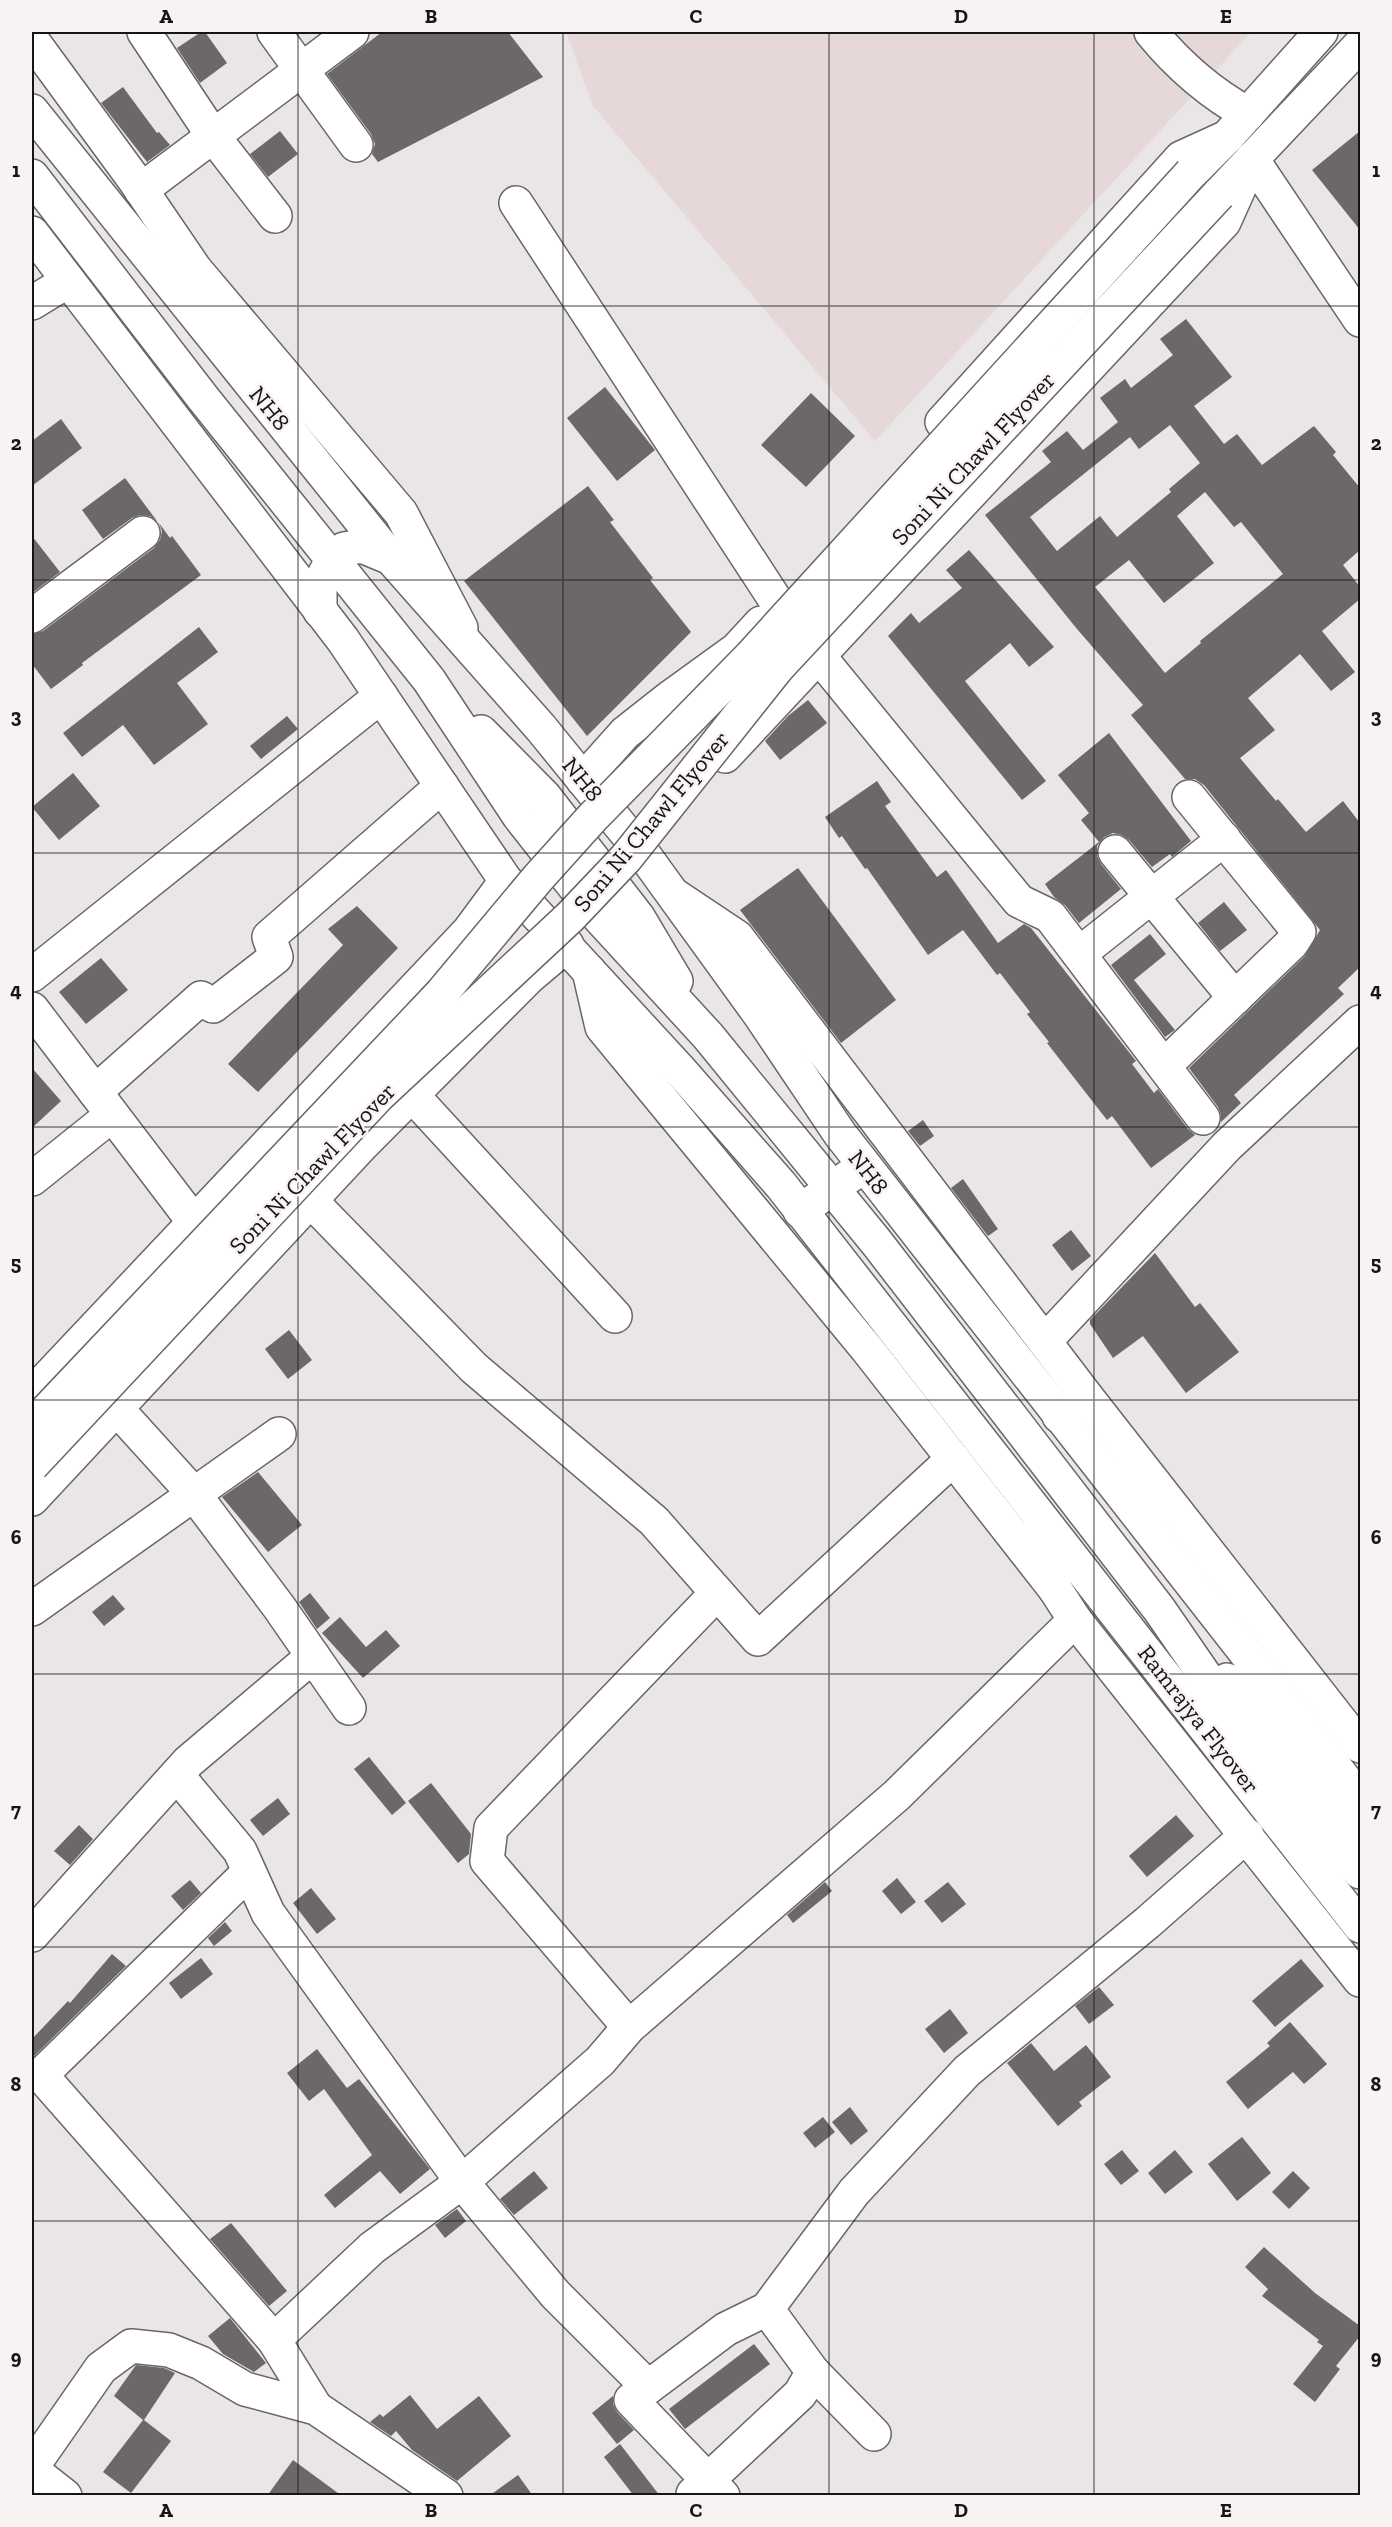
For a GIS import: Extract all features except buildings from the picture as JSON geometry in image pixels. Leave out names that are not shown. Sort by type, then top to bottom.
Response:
[{"type":"street","points":[[144,32],[213,136],[274,216]]},
{"type":"street","points":[[274,32],[356,145]]},
{"type":"street","points":[[141,190],[352,32]]},
{"type":"street","points":[[584,780],[625,733],[737,649],[1181,158],[1238,125],[1221,99],[1171,56],[1151,32]]},
{"type":"street","name":"Soni Ni Chawl Flyover","points":[[32,1426],[441,994],[538,878],[592,818],[750,657],[1321,32]]},
{"type":"street","points":[[32,40],[195,268],[400,513],[473,651]]},
{"type":"street","name":"Soni Ni Chawl Flyover","points":[[32,1465],[379,1095],[570,917],[610,875],[778,667],[1360,45]]},
{"type":"street","name":"NH8","points":[[32,111],[391,558],[584,780],[645,856],[760,1015],[840,1134],[1103,1472]]},
{"type":"street","points":[[1252,159],[1360,320]]},
{"type":"street","points":[[645,856],[733,746],[1224,222],[1252,159]]},
{"type":"street","points":[[32,176],[203,398],[429,680],[519,816],[596,914],[708,1036],[832,1187],[1159,1609],[1250,1741],[1325,1834],[1360,1872]]},
{"type":"street","points":[[516,203],[778,604]]},
{"type":"street","points":[[32,233],[320,611],[449,796],[268,937],[276,957],[213,1006],[201,998],[32,1179]]},
{"type":"street","points":[[32,303],[68,281]]},
{"type":"street","points":[[32,616],[143,533]]},
{"type":"street","points":[[320,611],[320,583],[332,560],[344,549],[362,546],[391,558]]},
{"type":"street","points":[[818,655],[1019,901],[1050,916],[1203,1118]]},
{"type":"street","points":[[32,975],[381,696]]},
{"type":"street","name":"Ramrajya Flyover","points":[[449,796],[506,881],[679,1069],[800,1211],[1360,1926]]},
{"type":"street","points":[[1164,1066],[1292,943],[1299,932],[1189,797]]},
{"type":"street","points":[[1079,954],[1224,839]]},
{"type":"street","points":[[1115,852],[1235,998]]},
{"type":"street","points":[[32,1394],[469,931],[506,881]]},
{"type":"street","points":[[670,892],[737,937],[1175,1511],[1358,1738]]},
{"type":"street","points":[[32,1499],[310,1200],[528,978],[567,945]]},
{"type":"street","points":[[589,971],[602,1027],[860,1340],[1054,1589],[1075,1620],[1360,1980]]},
{"type":"street","points":[[33,1016],[194,1222]]},
{"type":"street","points":[[1046,1340],[1227,1146],[1360,1022]]},
{"type":"street","points":[[412,1095],[615,1316]]},
{"type":"street","points":[[800,1211],[864,1166]]},
{"type":"street","points":[[310,1200],[474,1368],[654,1521],[758,1639],[953,1459]]},
{"type":"street","points":[[1059,1416],[1086,1396]]},
{"type":"street","points":[[117,1408],[194,1494],[349,1708]]},
{"type":"street","points":[[32,1609],[279,1434]]},
{"type":"street","points":[[1103,1472],[1136,1484],[1175,1511]]},
{"type":"street","points":[[1103,1472],[1360,1799]]},
{"type":"street","points":[[1037,1513],[1054,1589]]},
{"type":"street","points":[[629,2027],[487,1861],[491,1827],[717,1593]]},
{"type":"street","points":[[1159,1609],[1270,1725],[1339,1812],[1360,1843]]},
{"type":"street","points":[[274,2340],[372,2248],[462,2182],[600,2061],[629,2027],[897,1795],[1075,1620]]},
{"type":"street","points":[[32,1935],[188,1762],[313,1656]]},
{"type":"street","points":[[177,1774],[240,1851],[268,1913],[462,2182],[555,2294],[648,2387]]},
{"type":"street","points":[[813,2372],[800,2394],[708,2491],[631,2400],[726,2329],[767,2309],[854,2192],[967,2071],[1147,1923],[1247,1835]]},
{"type":"street","points":[[249,1872],[41,2075],[274,2340],[316,2408]]},
{"type":"street","points":[[767,2309],[813,2372],[874,2434]]},
{"type":"street","points":[[65,2496],[32,2468],[101,2368],[131,2346],[169,2350],[201,2363],[245,2389],[316,2408],[446,2496]]},
{"type":"shaded area","points":[[566,32],[1251,32],[875,441],[593,106]]}]
